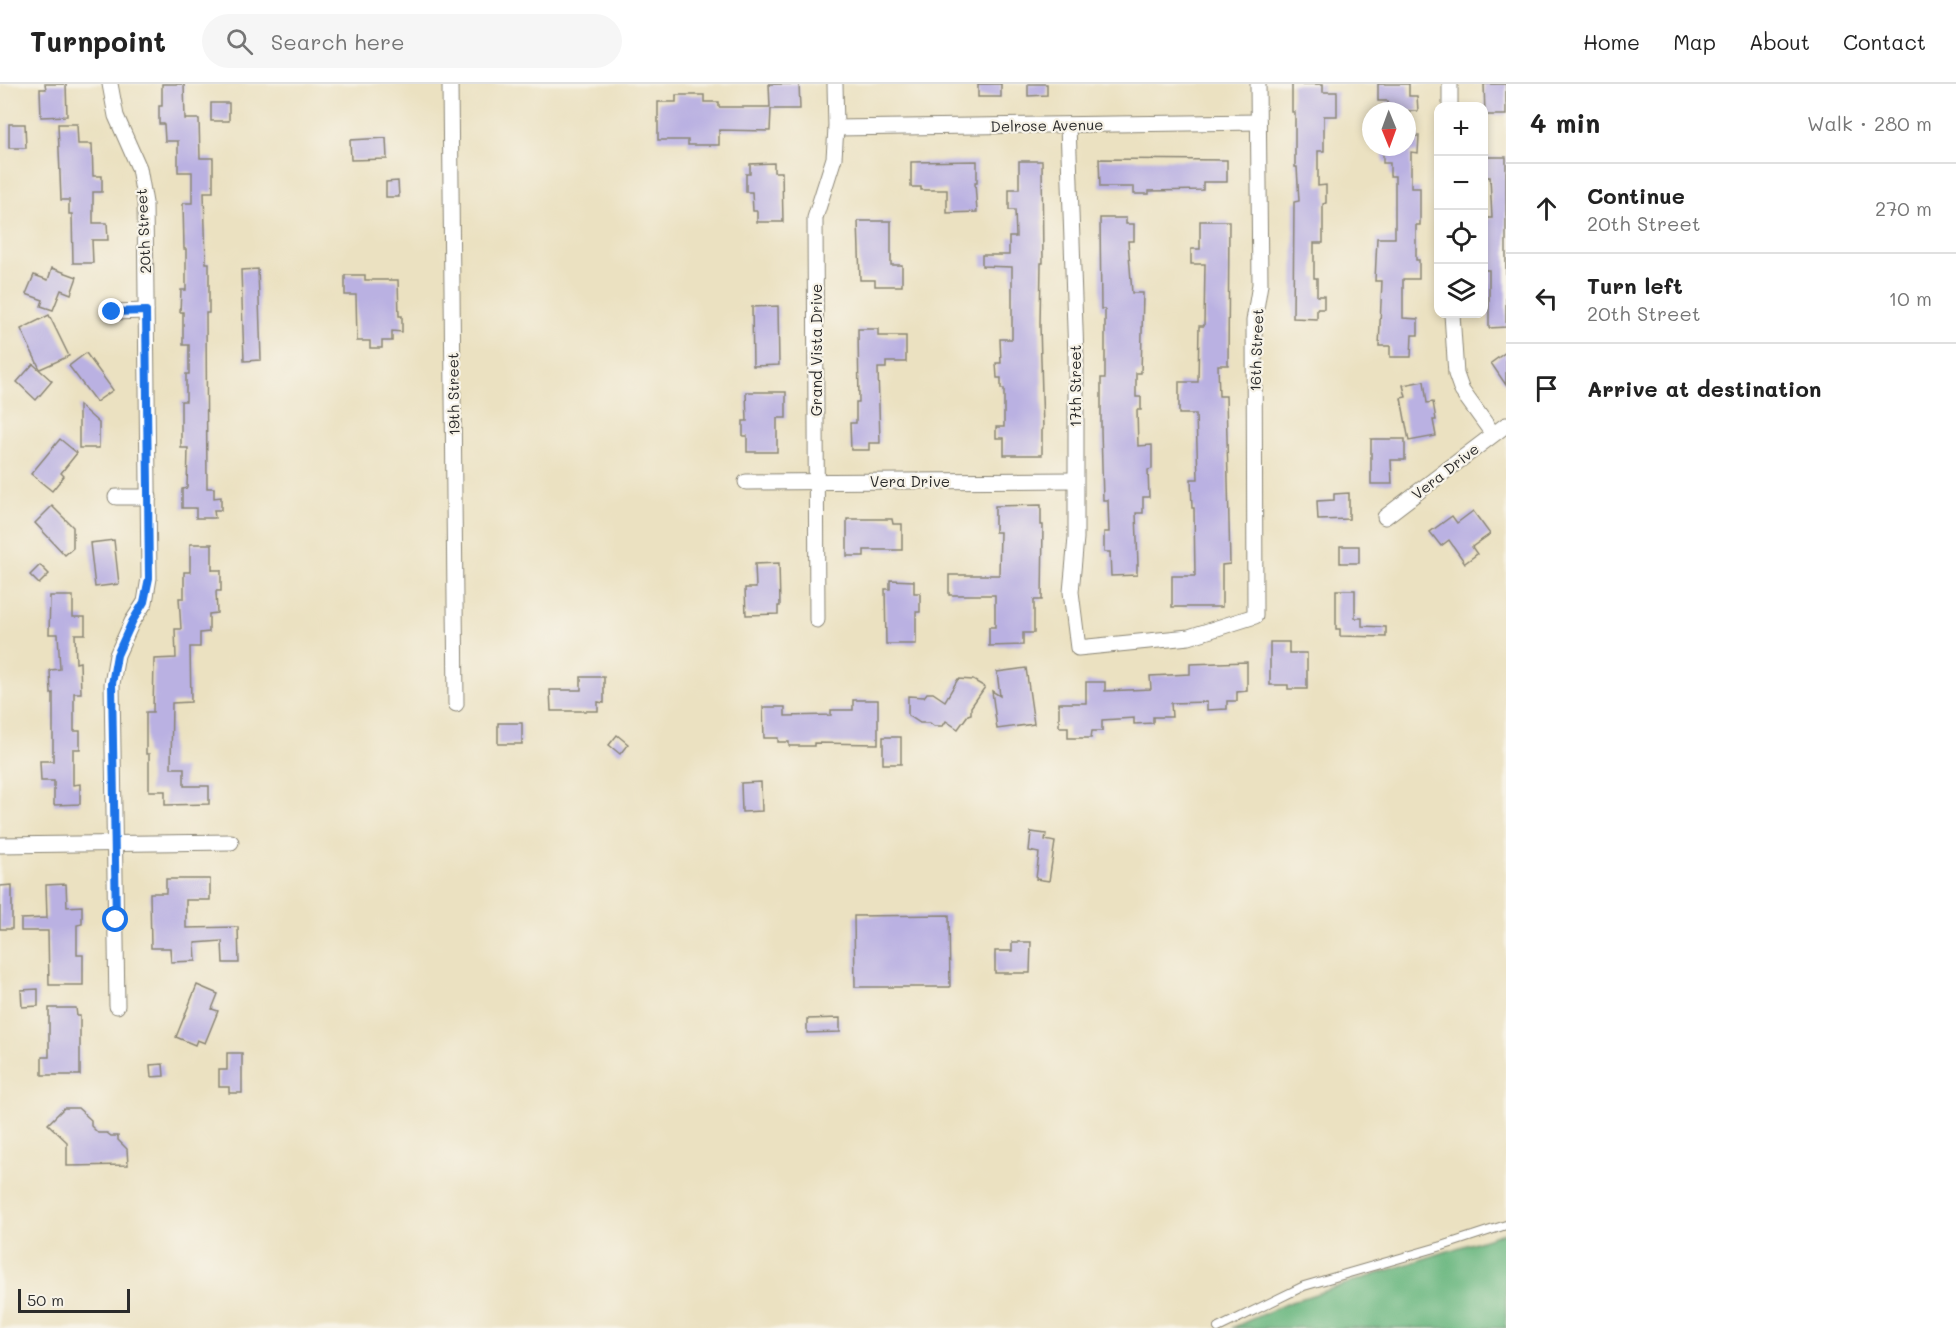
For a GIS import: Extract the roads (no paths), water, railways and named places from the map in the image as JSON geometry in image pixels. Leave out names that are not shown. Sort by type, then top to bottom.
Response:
[{"type":"street","name":"20th Street","points":[[110,84],[116,116],[139,168],[145,203],[149,497],[149,578],[146,594],[117,655],[112,684],[117,1006]]},
{"type":"street","name":"19th Street","points":[[450,84],[456,704]]},
{"type":"street","name":"Grand Vista Drive","points":[[817,620],[815,218],[834,158],[835,84]]},
{"type":"street","name":"16th Street","points":[[1078,648],[1189,637],[1255,616],[1254,321],[1260,284],[1258,84]]},
{"type":"street","points":[[1450,84],[1450,102]]},
{"type":"street","name":"Delrose Avenue","points":[[836,128],[1258,122]]},
{"type":"street","name":"17th Street","points":[[1068,124],[1076,357],[1074,480],[1076,538],[1071,592],[1078,648]]},
{"type":"street","points":[[112,312],[146,311]]},
{"type":"street","points":[[1452,318],[1456,374],[1462,391],[1493,434]]},
{"type":"street","name":"Vera Drive","points":[[1384,518],[1506,425]]},
{"type":"street","name":"Vera Drive","points":[[746,482],[1074,480]]},
{"type":"street","points":[[117,497],[149,497]]},
{"type":"street","points":[[0,845],[231,842]]},
{"type":"lane","points":[[1218,1328],[1304,1286],[1506,1225]]}]
